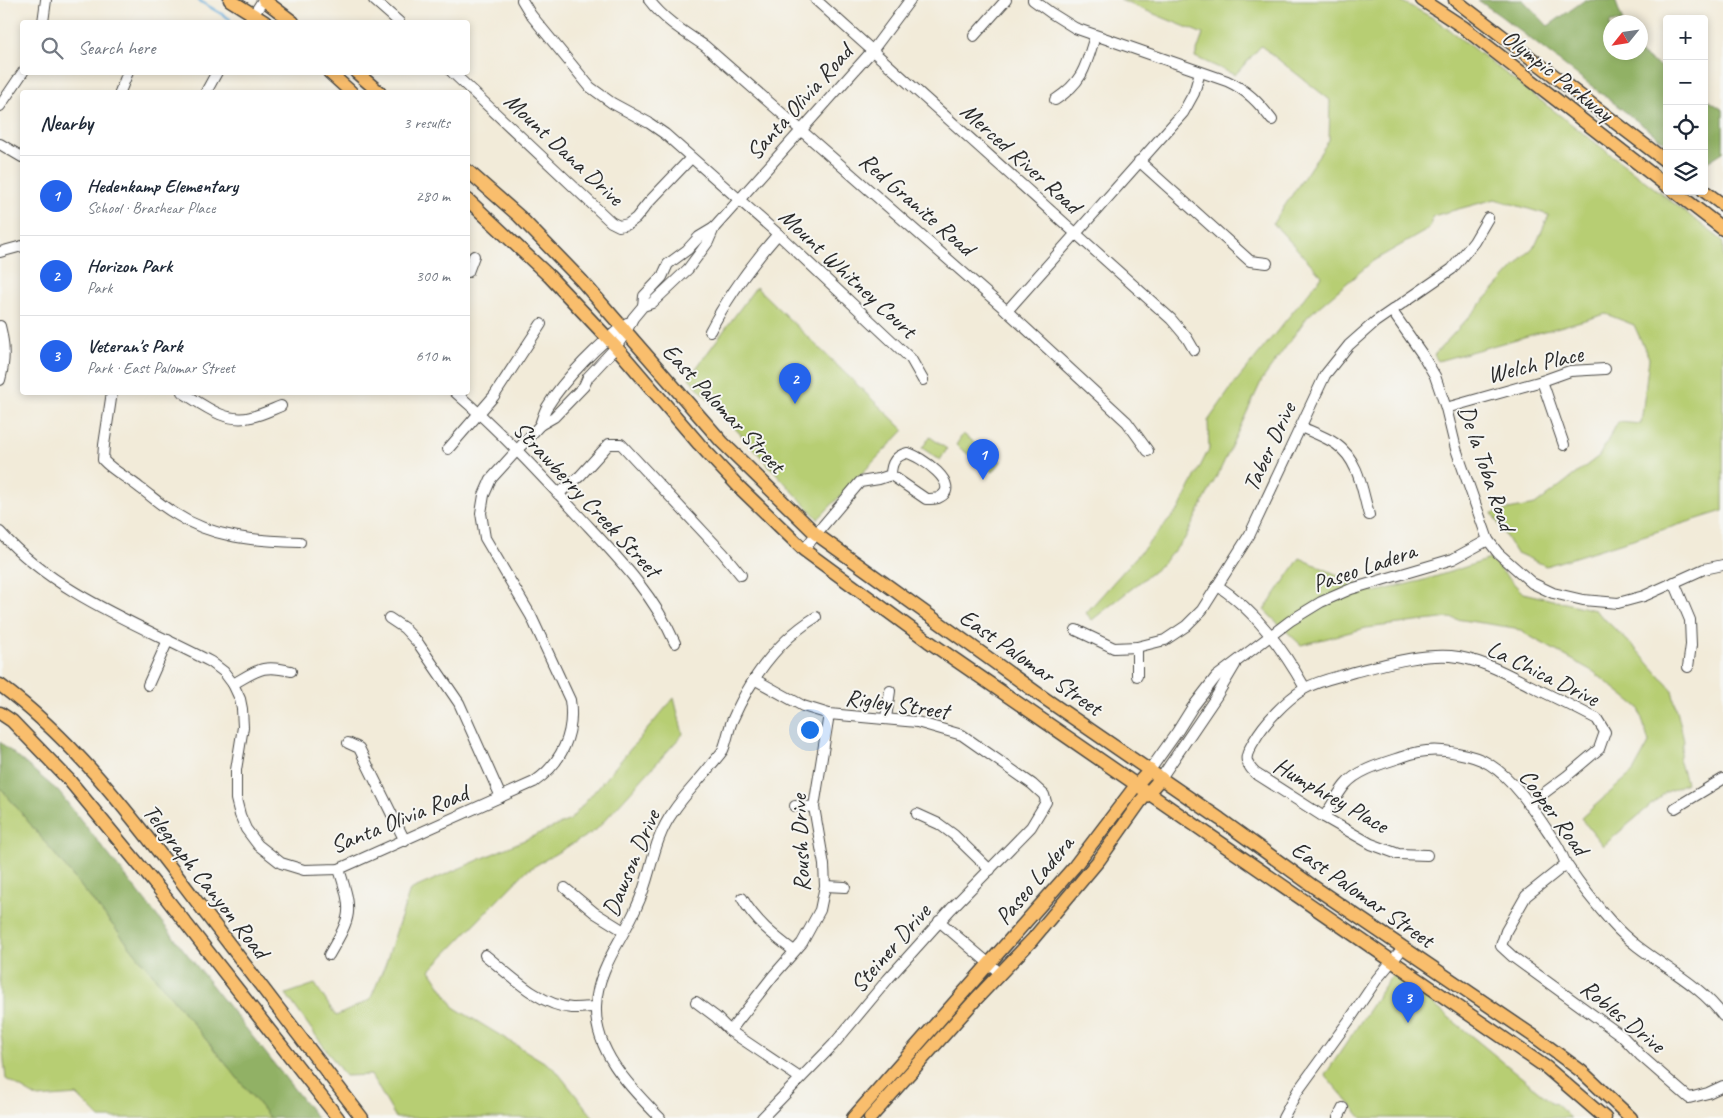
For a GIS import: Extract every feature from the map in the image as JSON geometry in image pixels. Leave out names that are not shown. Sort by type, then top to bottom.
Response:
[{"type":"main road","points":[[230,0],[251,18]]},
{"type":"main road","points":[[263,0],[290,20]]},
{"type":"main road","name":"Olympic Parkway","points":[[1422,0],[1463,27],[1663,183]]},
{"type":"main road","name":"Olympic Parkway","points":[[1455,0],[1663,159]]},
{"type":"main road","points":[[332,75],[349,90]]},
{"type":"main road","points":[[359,75],[377,90]]},
{"type":"main road","name":"East Palomar Street","points":[[470,173],[519,216],[581,280],[722,442],[816,534],[1044,698],[1150,770],[1290,870],[1536,1036],[1581,1071],[1631,1118]]},
{"type":"main road","points":[[1708,194],[1723,205]]},
{"type":"main road","points":[[1679,195],[1723,229]]},
{"type":"main road","name":"East Palomar Street","points":[[470,202],[549,276],[612,343],[740,488],[804,550],[928,641],[1547,1068],[1605,1118]]},
{"type":"main road","name":"Telegraph Canyon Road","points":[[0,685],[77,754],[158,851],[362,1118]]},
{"type":"main road","name":"Telegraph Canyon Road","points":[[0,713],[12,722],[69,780],[159,889],[338,1118]]},
{"type":"main road","name":"Paseo Ladera","points":[[853,1118],[1074,867],[1137,784],[1150,770]]},
{"type":"main road","name":"Paseo Ladera","points":[[870,1118],[1032,940],[1078,885],[1161,778]]},
{"type":"street","points":[[43,20],[46,0]]},
{"type":"street","points":[[251,18],[263,0]]},
{"type":"street","points":[[374,0],[397,20]]},
{"type":"street","name":"Mount Whitney Court","points":[[522,0],[531,15],[590,87],[612,104],[649,123],[665,134],[778,234],[912,359],[923,380]]},
{"type":"street","name":"Red Granite Road","points":[[649,0],[673,25],[705,46],[1007,311],[1127,422],[1148,451]]},
{"type":"street","name":"Merced River Road","points":[[816,0],[1171,319],[1187,338],[1194,350]]},
{"type":"street","name":"Santa Olivia Road","points":[[0,532],[57,582],[88,601],[212,662],[224,672],[233,684],[240,699],[243,718],[236,770],[236,799],[240,815],[246,829],[265,852],[281,863],[304,870],[339,869],[534,782],[554,765],[566,743],[572,719],[570,700],[556,666],[527,608],[489,546],[483,530],[481,513],[484,495],[491,479],[540,425],[554,417],[566,403],[574,398],[612,343],[643,306],[652,303],[688,269],[708,242],[714,228],[872,51],[910,0]]},
{"type":"street","points":[[974,36],[1006,0]]},
{"type":"street","points":[[1033,0],[1051,14],[1075,28],[1240,87],[1255,99],[1272,120]]},
{"type":"street","points":[[1055,100],[1069,90],[1082,74],[1095,36]]},
{"type":"street","points":[[1007,311],[1184,113],[1194,93],[1200,72]]},
{"type":"street","points":[[0,106],[21,75]]},
{"type":"street","points":[[121,90],[127,75]]},
{"type":"street","name":"Mount Dana Drive","points":[[455,75],[611,222],[620,226],[628,224],[636,218],[691,158]]},
{"type":"street","points":[[202,90],[214,77]]},
{"type":"street","points":[[207,90],[214,77]]},
{"type":"street","points":[[0,144],[20,156]]},
{"type":"street","points":[[1139,162],[1250,260],[1266,263]]},
{"type":"street","name":"Taber Drive","points":[[1076,630],[1114,648],[1137,648],[1165,640],[1186,626],[1202,610],[1232,565],[1258,519],[1325,374],[1337,358],[1375,322],[1452,269],[1474,242],[1488,218]]},
{"type":"street","name":"Santa Olivia Road","points":[[643,306],[644,296],[662,277],[668,264],[687,250],[699,236],[714,228]]},
{"type":"street","points":[[710,330],[744,274],[778,234]]},
{"type":"street","points":[[0,252],[20,247]]},
{"type":"street","points":[[470,267],[474,256]]},
{"type":"street","name":"De la Toba Road","points":[[1392,312],[1435,376],[1446,408],[1456,449],[1488,540],[1498,553],[1532,583],[1554,593],[1584,600],[1618,603],[1644,596],[1704,569],[1723,565]]},
{"type":"street","points":[[448,449],[494,396],[541,324]]},
{"type":"street","points":[[0,326],[5,353],[5,362],[0,380]]},
{"type":"street","name":"Santa Olivia Road","points":[[540,425],[546,408],[574,373],[612,343]]},
{"type":"street","name":"Welch Place","points":[[1446,408],[1542,381],[1570,371],[1605,370]]},
{"type":"street","points":[[1542,381],[1564,445]]},
{"type":"street","points":[[112,395],[103,460],[109,467],[173,513],[199,526],[243,539],[300,542]]},
{"type":"street","points":[[187,395],[216,413],[229,418],[252,417],[281,406]]},
{"type":"street","name":"Strawberry Creek Street","points":[[458,395],[517,450],[635,578],[651,598],[675,643]]},
{"type":"street","points":[[1301,427],[1336,444],[1346,453],[1357,470],[1369,514]]},
{"type":"street","points":[[558,494],[580,476],[609,444],[621,444],[723,553],[741,575]]},
{"type":"street","points":[[911,454],[942,476],[946,482],[944,492],[938,498],[926,499],[891,475],[891,466],[895,459],[899,455],[911,454]]},
{"type":"street","points":[[804,550],[860,482],[891,475]]},
{"type":"street","name":"Paseo Ladera","points":[[1150,770],[1192,708],[1216,677],[1290,621],[1321,602],[1384,578],[1453,559],[1488,540]]},
{"type":"street","points":[[1674,582],[1690,620],[1692,644],[1688,667]]},
{"type":"street","points":[[1218,586],[1251,612],[1292,665],[1305,688]]},
{"type":"street","name":"Dawson Drive","points":[[660,1118],[634,1091],[608,1056],[598,1028],[596,1007],[605,967],[637,907],[647,880],[659,834],[673,811],[723,751],[732,723],[754,678],[789,637],[816,617]]},
{"type":"street","points":[[389,618],[404,628],[418,643],[459,703],[501,797]]},
{"type":"street","points":[[148,685],[168,640]]},
{"type":"street","points":[[1137,648],[1137,676]]},
{"type":"street","name":"La Chica Drive","points":[[1248,766],[1246,756],[1257,736],[1285,704],[1305,688],[1327,680],[1408,659],[1429,656],[1452,656],[1473,660],[1499,670],[1597,719],[1605,732],[1600,749],[1528,805]]},
{"type":"street","name":"Paseo Ladera","points":[[1161,778],[1216,697],[1237,662]]},
{"type":"street","points":[[233,684],[259,670],[273,667],[291,671]]},
{"type":"street","name":"Rigley Street","points":[[754,678],[802,706],[829,714],[917,722],[962,735],[1032,784],[1044,794],[1046,802]]},
{"type":"street","points":[[886,718],[890,691]]},
{"type":"street","name":"Roush Drive","points":[[730,1031],[802,942],[820,910],[825,886],[822,846],[814,807],[829,714]]},
{"type":"street","points":[[348,743],[358,748],[405,840]]},
{"type":"street","name":"Cooper Road","points":[[1324,817],[1345,785],[1359,774],[1407,754],[1435,750],[1463,754],[1489,764],[1508,780],[1528,805],[1558,847],[1566,864],[1619,931],[1638,947],[1693,986],[1723,1016]]},
{"type":"street","name":"Humphrey Place","points":[[1248,766],[1255,773],[1353,834],[1398,854],[1427,854]]},
{"type":"street","points":[[1675,808],[1723,779]]},
{"type":"street","name":"Steiner Drive","points":[[762,1118],[833,1045],[939,921],[1031,827],[1046,802]]},
{"type":"street","points":[[795,806],[814,807]]},
{"type":"street","points":[[917,814],[939,824],[954,835],[990,870]]},
{"type":"street","name":"Robles Drive","points":[[1566,864],[1526,896],[1506,931],[1502,946],[1512,957],[1622,1036],[1641,1056],[1689,1098],[1708,1093],[1723,1086]]},
{"type":"street","points":[[329,955],[349,916],[348,898],[339,869]]},
{"type":"street","points":[[825,886],[845,887]]},
{"type":"street","points":[[566,888],[595,913],[624,931]]},
{"type":"street","points":[[742,898],[749,911],[773,935],[794,951]]},
{"type":"street","points":[[939,921],[1000,973]]},
{"type":"street","points":[[1283,1118],[1297,1092],[1350,1019],[1376,979],[1403,948]]},
{"type":"street","points":[[485,955],[522,985],[547,1001],[570,1008],[596,1007]]},
{"type":"street","points":[[696,1002],[716,1016],[730,1031],[800,1078]]},
{"type":"street","points":[[1338,1118],[1343,1108]]},
{"type":"green space","points":[[1120,0],[1399,0],[1435,19],[1723,241],[1723,511],[1546,566],[1515,552],[1492,513],[1535,505],[1599,456],[1618,422],[1641,424],[1649,358],[1634,325],[1606,314],[1438,361],[1434,355],[1536,244],[1549,215],[1495,199],[1433,216],[1429,229],[1373,261],[1308,316],[1262,380],[1222,466],[1184,540],[1159,567],[1092,620],[1086,613],[1179,509],[1209,449],[1208,421],[1234,384],[1322,276],[1273,223],[1329,140],[1330,100],[1261,46],[1235,75],[1195,57],[1203,34]]},
{"type":"green space","points":[[1478,0],[1523,0],[1548,26],[1585,0],[1615,0],[1620,15],[1603,15],[1603,60],[1648,59],[1663,68],[1663,141]]},
{"type":"green space","points":[[1708,100],[1723,110],[1723,152],[1708,161]]},
{"type":"green space","points":[[756,287],[904,430],[818,519],[689,378]]},
{"type":"green space","points":[[963,434],[981,447],[973,458],[956,445]]},
{"type":"green space","points":[[930,437],[947,449],[940,460],[922,448]]},
{"type":"green space","points":[[983,449],[1001,461],[993,472],[976,460]]},
{"type":"green space","points":[[1300,558],[1375,592],[1428,579],[1490,559],[1523,593],[1595,610],[1635,648],[1672,690],[1684,740],[1679,759],[1686,783],[1665,793],[1603,846],[1581,818],[1633,772],[1649,743],[1639,708],[1594,672],[1515,628],[1449,618],[1366,628],[1301,645],[1264,610]]},
{"type":"green space","points":[[674,698],[683,734],[596,830],[526,871],[430,970],[455,1008],[554,1068],[594,1118],[396,1118],[371,1075],[345,1076],[286,994],[315,984],[336,1016],[370,1000],[385,965],[410,890],[570,820]]},
{"type":"green space","points":[[0,742],[58,791],[317,1118],[270,1118],[0,787]]},
{"type":"green space","points":[[0,787],[270,1118],[100,1118],[77,1095],[38,1098],[6,1079],[0,1024]]},
{"type":"green space","points":[[1394,972],[1571,1118],[1362,1118],[1325,1075]]},
{"type":"waterway","points":[[198,0],[230,19]]},
{"type":"place","name":"Horizon Park","points":[[795,404]]},
{"type":"place","name":"Hedenkamp Elementary","points":[[983,480]]},
{"type":"place","name":"Veteran's Park","points":[[1408,1023]]}]
